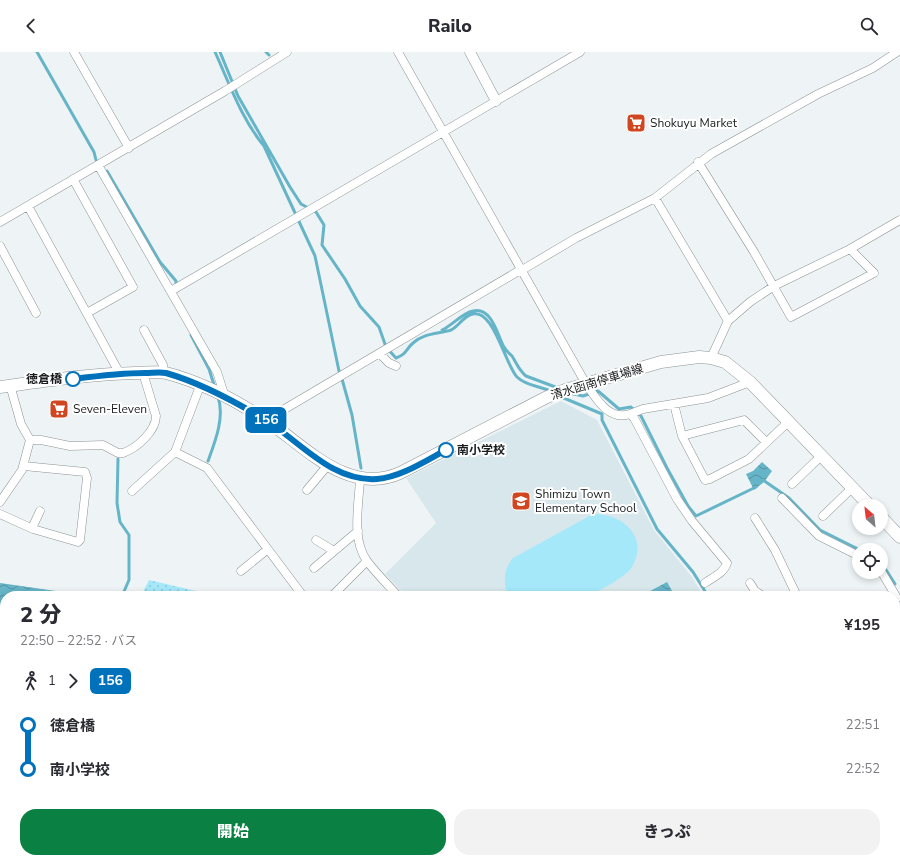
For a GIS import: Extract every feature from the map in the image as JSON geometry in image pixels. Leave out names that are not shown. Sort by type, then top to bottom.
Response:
[{"type":"main road","name":"清水函南停車場線","points":[[5,386],[120,374],[163,373],[200,386],[225,397],[266,420],[328,465],[343,474],[360,479],[377,479],[396,475],[547,397],[661,362],[691,357],[711,358],[725,362],[750,382],[863,499]]},
{"type":"main road","points":[[888,524],[900,537]]},
{"type":"street","points":[[74,52],[129,148]]},
{"type":"street","points":[[0,222],[129,148],[287,52]]},
{"type":"street","points":[[398,52],[586,384],[609,412],[615,416],[622,417],[643,409],[708,398],[750,382]]},
{"type":"street","points":[[470,52],[496,101]]},
{"type":"street","points":[[171,292],[580,52]]},
{"type":"street","points":[[266,420],[576,238],[655,198],[698,162],[812,97],[873,68],[897,52]]},
{"type":"street","points":[[698,162],[774,286],[791,317],[874,273],[850,249]]},
{"type":"street","points":[[98,165],[217,372],[225,397]]},
{"type":"street","points":[[73,179],[133,287],[87,313]]},
{"type":"street","points":[[655,198],[728,321]]},
{"type":"street","points":[[28,206],[120,374]]},
{"type":"street","points":[[711,358],[728,321],[750,302],[774,286],[850,249],[900,220]]},
{"type":"street","points":[[0,246],[36,313]]},
{"type":"street","points":[[144,330],[163,365],[163,373]]},
{"type":"street","points":[[380,354],[389,363],[396,366]]},
{"type":"street","points":[[30,440],[41,440],[70,446],[99,445],[108,447],[118,453],[126,452],[148,435],[156,423],[156,416],[143,373]]},
{"type":"street","points":[[0,502],[24,466],[30,440],[21,424],[5,386]]},
{"type":"street","points":[[132,491],[175,452],[200,386]]},
{"type":"street","points":[[674,404],[682,436],[705,480],[715,477],[749,459],[788,422]]},
{"type":"street","points":[[630,414],[638,424],[677,500],[692,521],[727,563],[726,568],[705,582]]},
{"type":"street","points":[[682,436],[744,420],[766,442]]},
{"type":"street","points":[[175,452],[207,468],[299,591]]},
{"type":"street","points":[[792,484],[821,456]]},
{"type":"street","points":[[307,490],[328,465]]},
{"type":"street","points":[[0,514],[32,528],[80,541],[87,478],[82,471],[24,466]]},
{"type":"street","points":[[360,479],[358,531],[361,547],[367,561],[394,591]]},
{"type":"street","points":[[823,516],[852,488]]},
{"type":"street","points":[[782,498],[819,536],[852,552]]},
{"type":"street","points":[[32,528],[40,511]]},
{"type":"street","points":[[755,518],[775,550],[795,591]]},
{"type":"street","points":[[314,568],[358,531]]},
{"type":"street","points":[[316,540],[334,551]]},
{"type":"street","points":[[241,571],[268,549]]},
{"type":"street","points":[[337,591],[367,561]]},
{"type":"street","points":[[886,579],[893,591]]},
{"type":"street","points":[[750,583],[755,591]]},
{"type":"shaded area","points":[[561,401],[597,420],[654,530],[692,577],[701,591],[401,591],[385,574],[436,523],[406,478]]},
{"type":"shaded area","points":[[593,514],[603,515],[622,522],[630,528],[635,536],[637,546],[637,556],[629,571],[598,591],[506,591],[505,576],[507,567],[513,558]]},
{"type":"shaded area","points":[[149,580],[196,591],[144,591]]},
{"type":"water","points":[[762,462],[772,471],[764,482],[754,490],[746,474],[753,471]]},
{"type":"water","points":[[667,582],[672,591],[650,591]]},
{"type":"water","points":[[0,583],[56,591],[0,591]]},
{"type":"waterway","points":[[37,52],[94,152],[96,160]]},
{"type":"waterway","points":[[215,52],[242,113],[264,146],[315,256],[339,371]]},
{"type":"waterway","points":[[220,52],[238,96],[290,187],[301,204],[316,212],[324,225],[322,245],[345,279],[360,306],[379,327],[386,347],[396,358],[402,355],[410,345],[422,337],[451,330],[467,316],[478,314],[485,318],[492,327],[498,337],[512,370],[517,377],[529,384],[550,391]]},
{"type":"waterway","points":[[266,52],[269,55]]},
{"type":"waterway","points":[[107,171],[160,262],[176,281],[176,283]]},
{"type":"waterway","points":[[442,330],[469,312],[480,311],[485,313],[493,323],[505,348],[524,374],[558,388]]},
{"type":"waterway","points":[[191,335],[209,369],[215,388]]},
{"type":"waterway","points":[[342,379],[352,415],[361,468]]},
{"type":"waterway","points":[[569,393],[583,396],[598,391],[619,409],[631,407],[641,416],[667,468],[688,506],[696,516],[756,487]]},
{"type":"waterway","points":[[559,396],[602,414],[602,420],[657,529],[693,572],[705,591]]},
{"type":"waterway","points":[[208,461],[220,421],[220,405],[218,397]]},
{"type":"waterway","points":[[118,459],[117,503],[120,522],[129,535],[129,580],[124,591]]},
{"type":"waterway","points":[[763,480],[789,498],[820,530],[852,546]]},
{"type":"waterway","points":[[888,573],[895,584]]},
{"type":"bus line","name":"156","points":[[73,379],[120,374],[164,373],[225,397],[266,420],[328,465],[343,474],[360,479],[377,479],[396,475],[446,450]]},
{"type":"place","name":"Shokuyu Market","points":[[636,123]]},
{"type":"place","name":"徳倉橋","points":[[73,379]]},
{"type":"place","name":"Seven-Eleven","points":[[59,409]]},
{"type":"place","name":"南小学校","points":[[446,450]]},
{"type":"place","name":"Shimizu Town Elementary School","points":[[521,501]]}]
